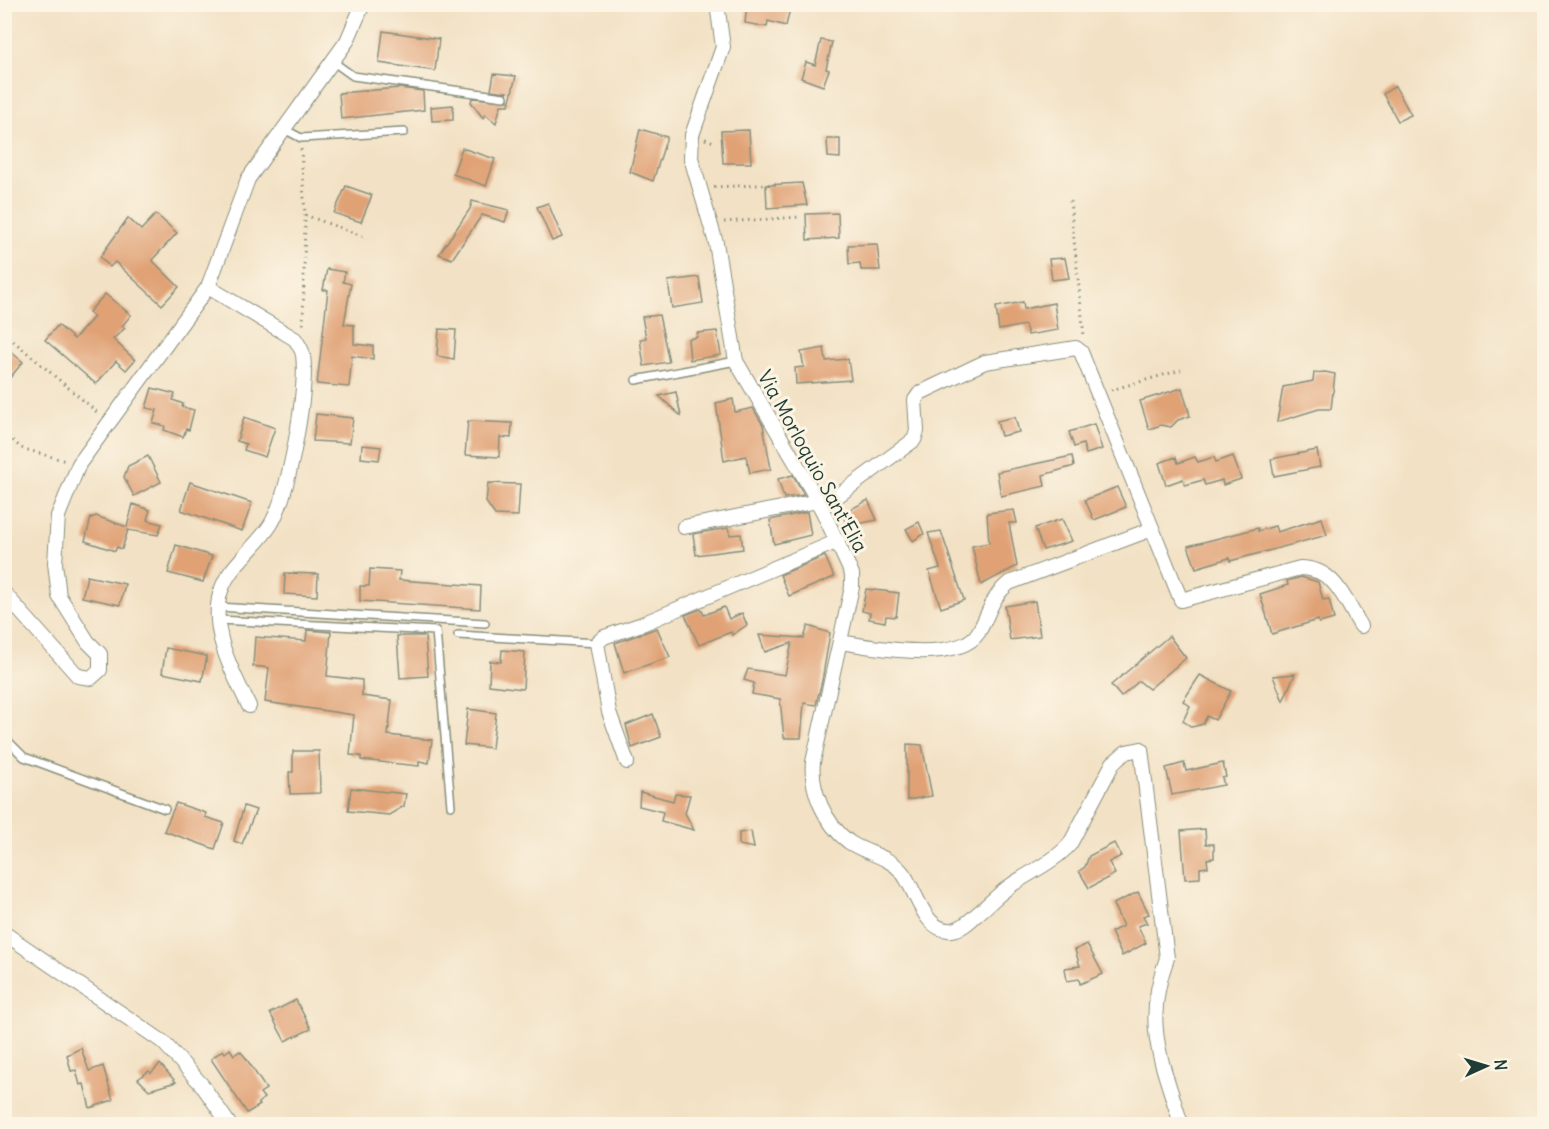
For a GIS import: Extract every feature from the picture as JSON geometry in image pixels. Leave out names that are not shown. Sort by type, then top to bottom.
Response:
[{"type":"street","points":[[4,593],[78,676],[91,678],[100,670],[100,654],[82,634],[59,596],[55,563],[58,516],[79,464],[208,287],[248,179],[347,41],[363,4]]},
{"type":"street","name":"Via Morloquio Sant'Elia","points":[[717,4],[723,47],[692,135],[691,158],[716,243],[736,362],[819,505],[852,574],[852,587],[813,762],[812,776],[815,796],[835,827],[849,842],[896,866],[909,879],[926,915],[934,925],[950,930],[961,927],[1009,887],[1063,852],[1070,844],[1113,763],[1126,752],[1141,749],[1167,958],[1158,983],[1153,1015],[1159,1049],[1181,1125]]},
{"type":"street","points":[[208,287],[295,339],[303,352],[304,373],[293,460],[272,522],[224,581],[218,614],[222,643],[249,706]]},
{"type":"street","points":[[684,527],[819,505],[914,440],[917,431],[915,400],[920,393],[985,363],[1076,348],[1081,352],[1181,600],[1300,568],[1314,568],[1330,577],[1361,626]]},
{"type":"street","points":[[840,642],[910,652],[961,646],[977,634],[993,600],[1009,583],[1152,529]]},
{"type":"street","points":[[627,762],[609,712],[597,643],[604,637],[642,624],[838,541]]},
{"type":"street","points":[[4,933],[163,1042],[202,1085],[229,1125]]},
{"type":"lane","points":[[332,61],[353,76],[504,97]]},
{"type":"lane","points":[[284,129],[301,138],[404,132]]},
{"type":"lane","points":[[636,380],[736,362]]},
{"type":"lane","points":[[218,614],[485,623]]},
{"type":"lane","points":[[218,614],[436,631],[451,807]]},
{"type":"lane","points":[[458,635],[597,643]]},
{"type":"lane","points":[[4,737],[24,757],[165,809]]},
{"type":"path","points":[[295,339],[303,328],[305,215],[301,138]]},
{"type":"path","points":[[700,188],[778,184]]},
{"type":"path","points":[[1070,201],[1085,335],[1076,348]]},
{"type":"path","points":[[305,215],[365,237]]},
{"type":"path","points":[[710,222],[800,217]]},
{"type":"path","points":[[4,333],[108,422]]},
{"type":"path","points":[[1098,393],[1181,370]]},
{"type":"path","points":[[4,432],[21,448],[79,464]]},
{"type":"building","points":[[747,4],[791,4],[786,26],[768,21],[767,27],[745,23]]},
{"type":"building","points":[[383,31],[439,39],[435,71],[379,63]]},
{"type":"building","points":[[821,40],[832,42],[826,69],[829,70],[823,86],[801,78],[806,62],[815,65]]},
{"type":"building","points":[[494,74],[516,76],[509,105],[501,105],[496,123],[485,114],[483,118],[471,102],[472,98],[508,101],[507,92],[491,90]]},
{"type":"building","points":[[1395,86],[1411,115],[1398,121],[1383,94]]},
{"type":"building","points":[[399,88],[423,91],[424,110],[341,119],[339,93]]},
{"type":"building","points":[[453,105],[453,120],[432,121],[431,107]]},
{"type":"building","points":[[640,129],[667,137],[653,181],[630,172]]},
{"type":"building","points":[[749,130],[751,163],[723,163],[721,131]]},
{"type":"building","points":[[827,139],[840,139],[840,158],[828,157]]},
{"type":"building","points":[[462,148],[495,159],[486,186],[453,174]]},
{"type":"building","points":[[802,183],[807,205],[767,208],[766,185]]},
{"type":"building","points":[[346,186],[372,195],[361,222],[334,213]]},
{"type":"building","points":[[472,201],[509,210],[505,222],[482,215],[452,259],[439,254],[470,209]]},
{"type":"building","points":[[548,203],[562,237],[552,241],[537,207]]},
{"type":"building","points":[[838,213],[839,238],[807,240],[806,214]]},
{"type":"building","points":[[156,214],[177,233],[152,260],[179,287],[162,305],[115,262],[110,267],[100,257],[128,218],[141,230]]},
{"type":"building","points":[[877,244],[880,270],[861,270],[860,263],[849,264],[848,245]]},
{"type":"building","points":[[1065,258],[1069,278],[1052,280],[1049,259]]},
{"type":"building","points":[[327,269],[345,272],[343,282],[351,284],[344,324],[354,325],[354,344],[373,346],[373,359],[352,356],[349,387],[317,384],[328,290],[323,290]]},
{"type":"building","points":[[699,277],[703,303],[672,308],[668,281]]},
{"type":"building","points":[[105,294],[131,315],[122,326],[125,328],[113,339],[135,360],[126,370],[116,361],[96,384],[45,340],[58,325],[74,339],[94,317],[89,312]]},
{"type":"building","points":[[1023,302],[1024,309],[1054,303],[1058,330],[1028,335],[1025,325],[999,330],[996,307]]},
{"type":"building","points":[[659,315],[669,362],[644,366],[640,339],[646,338],[642,317]]},
{"type":"building","points":[[439,329],[456,330],[454,359],[437,356]]},
{"type":"building","points":[[717,331],[721,355],[690,360],[688,339],[697,337],[697,333]]},
{"type":"building","points":[[4,346],[23,362],[4,385]]},
{"type":"building","points":[[824,348],[826,361],[848,359],[851,380],[796,384],[795,368],[804,367],[801,352]]},
{"type":"building","points":[[1314,373],[1335,374],[1331,409],[1319,409],[1277,422],[1283,387],[1313,381]]},
{"type":"building","points":[[152,388],[175,394],[173,400],[183,404],[182,407],[194,410],[189,430],[186,429],[183,437],[164,430],[165,426],[153,423],[157,410],[146,408]]},
{"type":"building","points":[[1182,388],[1190,416],[1178,420],[1171,427],[1161,425],[1149,429],[1140,401]]},
{"type":"building","points":[[676,392],[681,416],[659,396]]},
{"type":"building","points":[[733,399],[735,412],[753,408],[763,425],[771,469],[750,473],[746,456],[724,461],[716,403]]},
{"type":"building","points":[[316,414],[353,418],[350,443],[313,441]]},
{"type":"building","points":[[244,417],[275,428],[265,457],[244,450],[246,444],[237,441]]},
{"type":"building","points":[[1015,417],[1019,432],[1001,436],[997,421]]},
{"type":"building","points":[[468,421],[512,423],[511,438],[500,437],[499,457],[465,455]]},
{"type":"building","points":[[1094,424],[1102,449],[1086,454],[1083,444],[1074,447],[1069,432]]},
{"type":"building","points":[[362,445],[381,447],[379,460],[361,458]]},
{"type":"building","points":[[1317,450],[1320,467],[1274,476],[1271,459]]},
{"type":"building","points":[[148,456],[161,482],[134,496],[124,477],[128,466]]},
{"type":"building","points":[[1072,456],[1074,466],[1043,475],[1045,486],[1001,496],[997,472]]},
{"type":"building","points":[[1233,456],[1241,479],[1223,485],[1222,480],[1205,485],[1203,480],[1185,485],[1183,479],[1166,485],[1159,463],[1176,457],[1178,463],[1195,457],[1198,462],[1214,457],[1216,462]]},
{"type":"building","points":[[793,475],[804,495],[784,498],[778,479]]},
{"type":"building","points":[[190,482],[252,503],[242,531],[181,510]]},
{"type":"building","points":[[488,483],[520,484],[518,516],[495,515],[486,502]]},
{"type":"building","points":[[1117,487],[1126,507],[1094,520],[1085,500]]},
{"type":"building","points":[[868,500],[877,520],[848,526],[842,514]]},
{"type":"building","points":[[133,504],[150,510],[147,520],[162,524],[158,535],[128,530],[122,549],[117,547],[115,551],[85,541],[91,518],[96,516],[127,527]]},
{"type":"building","points":[[1014,510],[1017,523],[1009,523],[1017,566],[981,585],[972,546],[989,543],[987,513]]},
{"type":"building","points":[[807,512],[811,535],[774,544],[770,520]]},
{"type":"building","points":[[1322,518],[1327,535],[1230,561],[1229,558],[1196,568],[1188,546],[1258,528],[1258,531],[1275,526],[1277,532]]},
{"type":"building","points":[[1062,519],[1072,541],[1043,550],[1035,528]]},
{"type":"building","points":[[919,522],[924,534],[913,541],[906,529]]},
{"type":"building","points":[[728,528],[730,535],[741,534],[743,549],[696,555],[693,534]]},
{"type":"building","points":[[941,531],[964,600],[941,608],[929,571],[940,568],[928,533]]},
{"type":"building","points":[[176,545],[212,556],[203,582],[168,573]]},
{"type":"building","points":[[825,556],[834,577],[789,596],[780,575]]},
{"type":"building","points":[[370,569],[400,571],[399,580],[481,586],[480,609],[360,601],[360,586],[369,586]]},
{"type":"building","points":[[285,573],[318,574],[317,596],[284,594]]},
{"type":"building","points":[[87,576],[125,584],[120,605],[82,597]]},
{"type":"building","points":[[1301,577],[1318,582],[1323,600],[1329,599],[1334,619],[1319,623],[1318,620],[1272,634],[1260,594],[1288,585],[1287,581]]},
{"type":"building","points":[[866,589],[899,593],[896,617],[886,616],[885,622],[869,619],[870,613],[862,611]]},
{"type":"building","points":[[1035,601],[1040,636],[1010,640],[1005,606]]},
{"type":"building","points":[[724,607],[729,619],[742,613],[747,625],[732,635],[731,632],[699,645],[685,615],[701,609],[704,615]]},
{"type":"building","points":[[808,626],[830,633],[822,681],[816,705],[804,703],[801,738],[784,738],[780,699],[752,694],[754,683],[744,680],[748,669],[785,675],[792,643],[765,652],[759,635],[804,638]]},
{"type":"building","points":[[657,628],[670,657],[624,673],[615,643]]},
{"type":"building","points":[[307,630],[331,632],[327,676],[362,680],[362,696],[392,700],[388,735],[432,740],[429,763],[419,761],[419,766],[361,760],[361,756],[350,755],[354,715],[265,702],[269,668],[253,666],[255,637],[306,641]]},
{"type":"building","points":[[397,636],[425,636],[428,676],[400,678]]},
{"type":"building","points":[[1169,636],[1186,658],[1149,689],[1139,681],[1121,697],[1111,685]]},
{"type":"building","points":[[166,648],[207,656],[202,681],[162,673]]},
{"type":"building","points":[[502,650],[525,652],[523,689],[489,685],[490,661],[501,662]]},
{"type":"building","points":[[1295,674],[1283,701],[1273,676]]},
{"type":"building","points":[[1200,675],[1231,691],[1215,720],[1207,716],[1203,724],[1192,727],[1183,721],[1190,706],[1183,701]]},
{"type":"building","points":[[468,709],[496,713],[492,748],[464,745]]},
{"type":"building","points":[[653,714],[661,737],[632,748],[626,725]]},
{"type":"building","points":[[907,744],[922,745],[932,796],[907,800]]},
{"type":"building","points":[[293,751],[319,751],[320,793],[290,794],[289,772],[293,772]]},
{"type":"building","points":[[1184,763],[1186,771],[1223,763],[1226,777],[1222,778],[1224,785],[1172,795],[1166,768]]},
{"type":"building","points":[[351,788],[406,794],[404,806],[389,815],[348,811]]},
{"type":"building","points":[[640,792],[673,801],[675,794],[690,795],[685,813],[694,830],[661,821],[663,812],[639,806]]},
{"type":"building","points":[[176,803],[206,813],[205,817],[224,823],[215,849],[164,831]]},
{"type":"building","points":[[244,806],[256,810],[242,844],[234,841]]},
{"type":"building","points":[[1205,829],[1206,844],[1214,844],[1214,858],[1207,859],[1208,867],[1200,868],[1200,878],[1185,879],[1181,831]]},
{"type":"building","points":[[751,831],[754,848],[739,845],[739,833]]},
{"type":"building","points":[[1114,843],[1121,856],[1109,862],[1115,874],[1089,888],[1079,871],[1085,867],[1089,856]]},
{"type":"building","points":[[1138,892],[1149,914],[1143,916],[1147,923],[1138,926],[1146,943],[1122,956],[1111,932],[1123,926],[1113,904]]},
{"type":"building","points":[[1087,944],[1103,974],[1080,984],[1079,979],[1067,981],[1065,968],[1080,966],[1075,950]]},
{"type":"building","points":[[296,1000],[311,1029],[285,1041],[270,1013]]},
{"type":"building","points":[[81,1048],[89,1071],[103,1066],[113,1100],[90,1108],[84,1084],[80,1085],[76,1070],[71,1071],[67,1055]]},
{"type":"building","points":[[230,1049],[234,1055],[240,1051],[266,1089],[260,1093],[264,1098],[258,1103],[260,1105],[247,1113],[211,1059],[223,1050],[225,1053]]},
{"type":"building","points":[[160,1064],[176,1082],[149,1090],[138,1079],[149,1071],[151,1073]]}]
